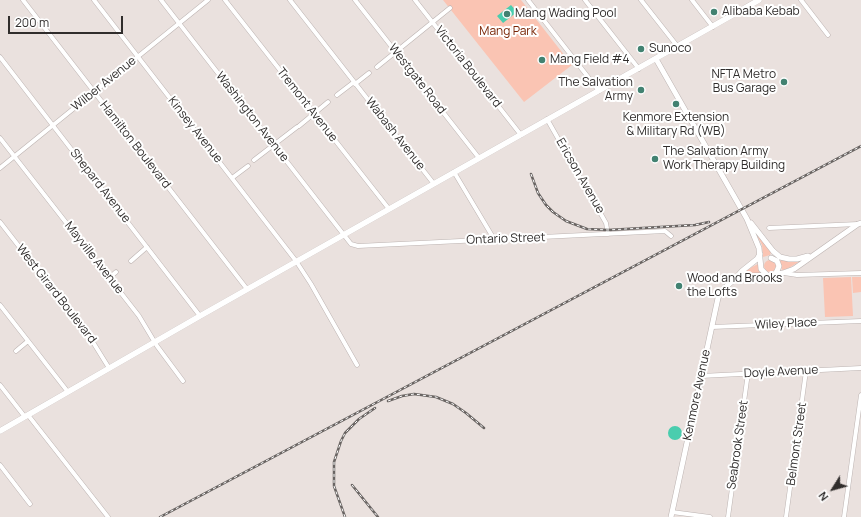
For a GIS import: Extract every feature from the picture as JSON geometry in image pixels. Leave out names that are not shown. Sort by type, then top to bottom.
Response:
[{"type":"main road","points":[[0,431],[296,261],[713,27],[749,2],[759,0]]},
{"type":"street","name":"Hamilton Boulevard","points":[[23,0],[247,289]]},
{"type":"street","name":"Kinsey Avenue","points":[[94,0],[296,261],[311,284],[357,365]]},
{"type":"street","name":"Washington Avenue","points":[[160,0],[344,234]]},
{"type":"street","name":"Wilber Avenue","points":[[0,168],[208,0]]},
{"type":"street","name":"Tremont Avenue","points":[[225,0],[389,209]]},
{"type":"street","name":"Wabash Avenue","points":[[290,0],[434,184]]},
{"type":"street","name":"Westgate Road","points":[[355,0],[479,158]]},
{"type":"street","name":"Victoria Boulevard","points":[[415,0],[521,135]]},
{"type":"street","points":[[528,0],[600,91]]},
{"type":"street","points":[[585,0],[639,68]]},
{"type":"street","points":[[641,0],[678,47]]},
{"type":"street","points":[[692,0],[713,27]]},
{"type":"street","points":[[801,0],[828,35]]},
{"type":"street","points":[[377,67],[450,8]]},
{"type":"street","name":"Shepard Avenue","points":[[0,57],[200,316]]},
{"type":"street","points":[[656,59],[747,219],[759,248],[761,269],[767,275]]},
{"type":"street","points":[[337,95],[369,73]]},
{"type":"street","points":[[254,160],[328,102]]},
{"type":"street","name":"Ericson Avenue","points":[[547,119],[606,223],[608,234]]},
{"type":"street","name":"Mayville Avenue","points":[[0,138],[139,316],[154,342],[184,381]]},
{"type":"street","points":[[232,178],[248,166]]},
{"type":"street","points":[[454,172],[494,239]]},
{"type":"street","points":[[747,219],[773,251],[778,264],[778,271],[773,275]]},
{"type":"street","name":"West Girard Boulevard","points":[[0,222],[91,339],[109,368]]},
{"type":"street","points":[[769,228],[860,224]]},
{"type":"street","points":[[735,279],[746,276],[773,275],[794,269],[860,224]]},
{"type":"street","name":"Ontario Street","points":[[344,234],[351,244],[358,246],[665,231],[671,236]]},
{"type":"street","points":[[131,261],[147,247]]},
{"type":"street","points":[[760,259],[797,259],[822,249]]},
{"type":"street","name":"Kenmore Avenue","points":[[671,514],[718,298],[721,291],[742,271],[760,259]]},
{"type":"street","points":[[109,278],[116,272]]},
{"type":"street","points":[[784,273],[797,275],[861,272]]},
{"type":"street","points":[[0,305],[68,392]]},
{"type":"street","name":"Wiley Place","points":[[712,327],[861,320]]},
{"type":"street","points":[[16,351],[28,341]]},
{"type":"street","name":"Doyle Avenue","points":[[701,376],[861,368]]},
{"type":"street","name":"Belmont Street","points":[[786,517],[806,371]]},
{"type":"street","name":"Seabrook Street","points":[[728,517],[748,374]]},
{"type":"street","points":[[0,385],[108,517]]},
{"type":"street","points":[[844,517],[861,396]]},
{"type":"street","points":[[0,465],[30,504]]},
{"type":"street","points":[[671,514],[710,517]]},
{"type":"green space","name":"Mang Park","points":[[443,0],[521,0],[572,65],[524,102]]},
{"type":"green space","points":[[755,232],[768,247],[771,252],[770,255],[763,257],[762,245]]},
{"type":"green space","points":[[768,260],[772,260],[776,266],[772,272],[768,272],[764,268],[764,264]]},
{"type":"green space","points":[[781,260],[793,262],[802,260],[787,269],[782,270]]},
{"type":"green space","points":[[758,264],[760,274],[743,273],[752,267]]},
{"type":"green space","points":[[851,277],[853,316],[825,317],[823,278]]},
{"type":"green space","points":[[852,277],[861,277],[861,292],[853,293]]},
{"type":"shaded area","name":"Mang Wading Pool","points":[[511,5],[517,12],[503,23],[497,16]]},
{"type":"shaded area","points":[[675,426],[680,428],[682,433],[680,438],[675,440],[670,438],[668,433],[670,428]]},
{"type":"railway","points":[[160,517],[861,146]]},
{"type":"railway","points":[[531,174],[538,193],[553,212],[566,221],[587,229],[608,230],[695,225],[709,222]]},
{"type":"railway","points":[[388,401],[414,394],[436,397],[453,404],[484,428]]},
{"type":"railway","points":[[345,517],[334,486],[334,462],[345,433],[359,419],[375,408]]},
{"type":"railway","points":[[352,485],[378,517]]},
{"type":"place","name":"Alibaba Kebab","points":[[714,12]]},
{"type":"place","name":"Mang Wading Pool","points":[[507,14]]},
{"type":"place","name":"Sunoco","points":[[641,49]]},
{"type":"place","name":"Mang Field #4","points":[[542,60]]},
{"type":"place","name":"NFTA Metro Bus Garage","points":[[784,82]]},
{"type":"place","name":"The Salvation Army","points":[[641,90]]},
{"type":"place","name":"Kenmore Extension & Military Rd (WB)","points":[[676,104]]},
{"type":"place","name":"The Salvation Army Work Therapy Building","points":[[655,159]]},
{"type":"place","name":"Wood and Brooks the Lofts","points":[[679,286]]}]
